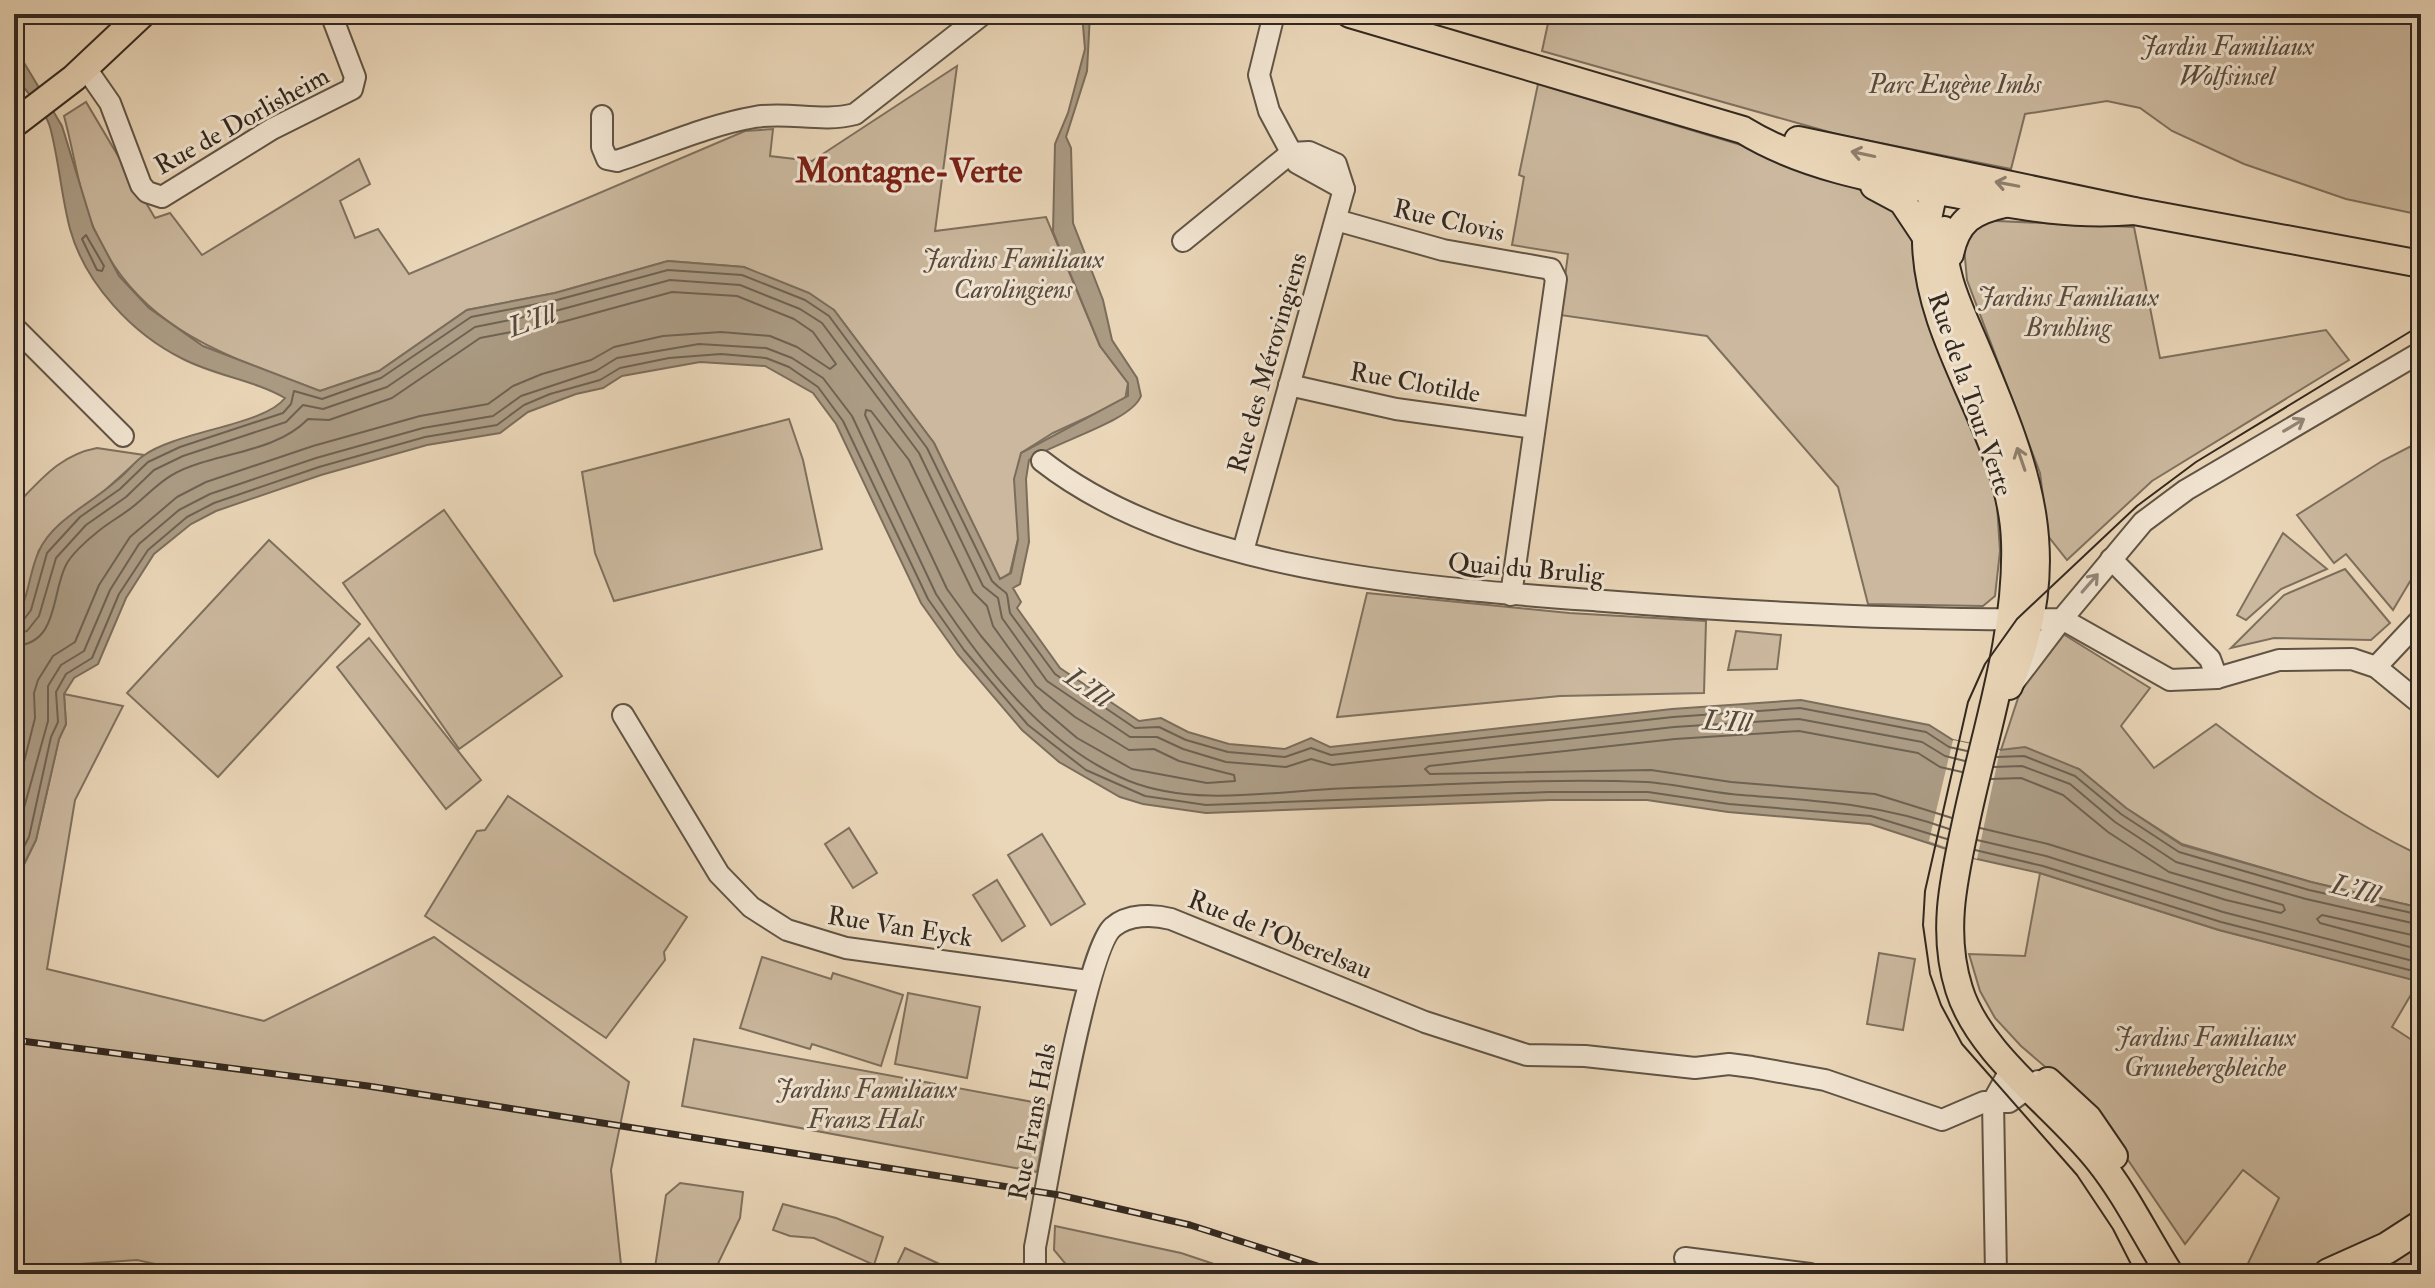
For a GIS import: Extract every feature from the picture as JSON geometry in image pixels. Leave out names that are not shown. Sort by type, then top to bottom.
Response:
[{"type":"highway","points":[[2329,1274],[2387,1248],[2421,1226]]},
{"type":"main road","points":[[23,118],[58,91],[142,14]]},
{"type":"main road","points":[[1350,14],[1385,19],[1732,127],[1944,182],[2004,204],[2072,214],[2134,211]]},
{"type":"main road","points":[[1732,127],[1771,147],[1843,170],[1902,201],[1926,237]]},
{"type":"main road","points":[[1843,170],[2070,197],[2421,264]]},
{"type":"main road","name":"Rue de la Tour Verte","points":[[1944,182],[1926,237],[1928,270],[1938,305],[1997,460],[2012,515],[2020,619]]},
{"type":"main road","name":"Rue de la Tour Verte","points":[[1944,182],[1943,248],[1954,298],[2018,449],[2030,492],[2036,527],[2036,579],[2020,619]]},
{"type":"main road","points":[[1947,270],[1954,238],[1964,220],[1984,209],[2004,204]]},
{"type":"main road","points":[[1984,740],[2023,653],[2020,619]]},
{"type":"main road","points":[[2020,619],[1984,740],[1959,857],[1950,918],[1953,965],[1964,1004],[1982,1033],[2030,1076],[2088,1118],[2126,1173],[2170,1274]]},
{"type":"main road","points":[[2030,1076],[2188,1274]]},
{"type":"street","name":"Rue de Dorlisheim","points":[[85,67],[110,103],[137,176],[153,195],[168,194],[272,129],[348,93],[354,86],[355,77],[331,14]]},
{"type":"street","points":[[602,116],[602,147],[607,159],[617,161],[721,125],[759,116],[838,119],[855,114],[983,14]]},
{"type":"street","name":"Rue des Mérovingiens","points":[[1243,551],[1344,189],[1303,168],[1291,153],[1260,86],[1260,61],[1274,14]]},
{"type":"street","points":[[1183,241],[1291,153]]},
{"type":"street","name":"Rue Clovis","points":[[1336,220],[1443,250],[1551,269],[1556,279],[1534,428]]},
{"type":"street","points":[[14,327],[123,436]]},
{"type":"street","points":[[2007,692],[2062,619],[2143,522],[2186,490],[2421,352]]},
{"type":"street","name":"Rue Clotilde","points":[[1289,385],[1396,409],[1534,428]]},
{"type":"street","points":[[1511,595],[1534,428]]},
{"type":"street","name":"Quai du Brulig","points":[[1042,461],[1104,499],[1163,524],[1243,551],[1356,577],[1511,595],[1776,615],[2062,619]]},
{"type":"street","points":[[2111,559],[2210,659],[2217,678]]},
{"type":"street","points":[[2062,619],[2159,676],[2179,681],[2217,678],[2279,660],[2352,659],[2376,667],[2421,704]]},
{"type":"street","points":[[2376,667],[2421,619]]},
{"type":"street","name":"Rue Van Eyck","points":[[623,715],[719,874],[751,907],[787,930],[846,948],[1088,981]]},
{"type":"street","name":"Rue de l'Oberelsau","points":[[1088,981],[1112,927],[1136,917],[1159,916],[1425,1022],[1483,1040],[1539,1044],[1585,1056],[1695,1068],[1735,1065],[1808,1076],[1942,1120],[1997,1102],[2006,1078],[2030,1076]]},
{"type":"street","name":"Rue Frans Hals","points":[[1035,1274],[1038,1232],[1088,981]]},
{"type":"street","points":[[1996,1274],[1997,1102]]},
{"type":"street","points":[[1685,1258],[1810,1274]]},
{"type":"green space","points":[[1550,14],[2421,14],[2421,215],[2346,199],[2244,164],[2172,131],[2140,108],[2107,101],[2025,114],[2011,169],[1840,135],[1542,51]]},
{"type":"green space","name":"Jardins Familiaux Carolingiens","points":[[957,66],[935,231],[1046,217],[1100,346],[1128,383],[1125,400],[1053,433],[1021,453],[1018,539],[1010,573],[1000,580],[934,443],[834,310],[744,267],[668,261],[555,293],[467,310],[379,371],[320,391],[218,351],[160,315],[135,292],[112,263],[94,229],[64,116],[86,102],[155,218],[170,213],[202,255],[359,159],[370,184],[340,201],[355,238],[378,229],[409,274],[745,131],[773,129],[770,156],[812,161]]},
{"type":"green space","points":[[1538,84],[1751,148],[1889,201],[1911,236],[1922,297],[1985,460],[1997,505],[2000,551],[1995,596],[1983,606],[1868,604],[1838,487],[1707,336],[1560,315],[1568,254],[1512,245],[1524,177],[1519,175]]},
{"type":"green space","name":"Jardins Familiaux Bruhling","points":[[1974,220],[2134,227],[2160,358],[2326,330],[2349,360],[2152,481],[2067,560],[2048,536],[2040,473],[1967,280],[1964,247]]},
{"type":"green space","points":[[789,419],[803,460],[822,549],[614,601],[595,553],[582,472]]},
{"type":"green space","points":[[2421,441],[2421,563],[2393,610],[2346,554],[2334,563],[2297,515],[2382,461]]},
{"type":"green space","points":[[97,448],[144,455],[39,550],[24,607],[14,620],[14,507],[61,463]]},
{"type":"green space","points":[[444,510],[562,676],[459,749],[343,583]]},
{"type":"green space","points":[[2283,533],[2327,569],[2281,589],[2246,620],[2237,615]]},
{"type":"green space","points":[[269,540],[360,624],[218,777],[127,693]]},
{"type":"green space","points":[[2345,569],[2390,623],[2371,640],[2274,638],[2231,648],[2284,595]]},
{"type":"green space","points":[[1367,593],[1569,613],[1706,621],[1704,693],[1560,696],[1337,717]]},
{"type":"green space","points":[[1736,631],[1781,635],[1777,669],[1728,670]]},
{"type":"green space","points":[[2063,634],[2150,688],[2121,726],[2154,768],[2216,724],[2315,795],[2421,856],[2421,908],[2311,882],[2182,844],[2126,808],[2079,769],[2001,750],[2020,692]]},
{"type":"green space","points":[[369,638],[481,780],[446,809],[337,667]]},
{"type":"green space","points":[[64,694],[123,706],[75,800],[47,969],[264,1021],[434,937],[629,1082],[611,1170],[622,1274],[201,1274],[137,1260],[36,1267],[14,1274],[14,885],[36,840],[59,739],[66,724]]},
{"type":"green space","points":[[508,796],[687,917],[664,952],[665,960],[606,1038],[425,916],[477,831],[485,830]]},
{"type":"green space","points":[[849,828],[877,873],[853,888],[825,844]]},
{"type":"green space","points":[[1042,834],[1085,904],[1051,925],[1008,855]]},
{"type":"green space","name":"Jardins Familiaux Grunebergbleiche","points":[[2040,873],[2219,930],[2419,981],[2392,1027],[2421,1046],[2421,1274],[2243,1274],[2279,1198],[2243,1170],[2185,1244],[2092,1107],[2021,1046],[1995,1018],[1980,991],[1969,954],[2025,956]]},
{"type":"green space","points":[[997,880],[1025,926],[1002,941],[973,895]]},
{"type":"green space","points":[[1879,953],[1915,959],[1903,1030],[1867,1024]]},
{"type":"green space","points":[[762,957],[831,979],[833,973],[903,995],[881,1066],[812,1044],[810,1049],[740,1028]]},
{"type":"green space","points":[[908,993],[980,1007],[967,1078],[895,1064]]},
{"type":"green space","name":"Jardins Familiaux Franz Hals","points":[[694,1039],[1049,1105],[1037,1172],[682,1106]]},
{"type":"green space","points":[[680,1183],[743,1192],[740,1218],[713,1274],[654,1274],[666,1195]]},
{"type":"green space","points":[[783,1204],[836,1218],[883,1237],[874,1265],[814,1238],[790,1236],[773,1230]]},
{"type":"green space","points":[[1055,1226],[1181,1253],[1244,1274],[1074,1274],[1054,1250]]},
{"type":"green space","points":[[905,1248],[946,1267],[942,1274],[894,1271]]},
{"type":"water","name":"L'Ill","points":[[1082,14],[1090,14],[1087,71],[1066,137],[1071,148],[1073,223],[1103,300],[1112,340],[1137,378],[1141,396],[1123,414],[1108,423],[1029,460],[1026,479],[1029,542],[1020,584],[1013,588],[1021,602],[1017,608],[1060,668],[1139,721],[1161,718],[1188,732],[1229,744],[1285,749],[1311,738],[1330,747],[1672,709],[1801,700],[1929,725],[1953,740],[2000,750],[2025,747],[2079,769],[2126,808],[2182,845],[2311,882],[2421,908],[2421,982],[2219,930],[2040,873],[1977,859],[1870,824],[1728,812],[1647,800],[1550,800],[1206,813],[1143,804],[1120,797],[1059,762],[1022,730],[958,655],[921,603],[836,424],[813,393],[765,366],[700,362],[622,376],[603,388],[576,394],[528,412],[500,433],[427,445],[321,475],[216,511],[191,524],[154,554],[126,598],[98,664],[74,678],[64,694],[66,724],[59,739],[36,840],[14,884],[14,620],[23,604],[45,540],[63,521],[158,447],[259,415],[285,398],[196,365],[164,348],[129,321],[99,287],[77,249],[70,229],[50,127],[14,71],[14,46],[62,126],[93,227],[119,276],[149,308],[203,346],[320,391],[379,371],[467,310],[555,293],[668,261],[744,267],[809,293],[834,310],[934,443],[1000,579],[1011,573],[1018,540],[1014,479],[1021,453],[1128,396],[1128,383],[1100,346],[1053,232],[1055,144],[1068,113],[1085,49]]},
{"type":"pier","points":[[1953,740],[2000,750],[1977,859],[1929,841]]},
{"type":"tram line","points":[[2136,1274],[2113,1229],[2077,1175],[1962,1044],[1941,1005],[1930,974],[1923,925],[1925,891],[1968,702],[1985,664],[2017,619],[2137,506],[2196,462],[2421,325]]},
{"type":"railway","points":[[14,1040],[368,1086],[1059,1195],[1190,1225],[1342,1274]]},
{"type":"district","name":"Montagne-Verte","points":[[909,171]]},
{"type":"park label","name":"Jardin Familiaux Wolfsinsel","points":[[2227,62]]},
{"type":"park label","name":"Parc Eugène Imbs","points":[[1955,85]]}]
